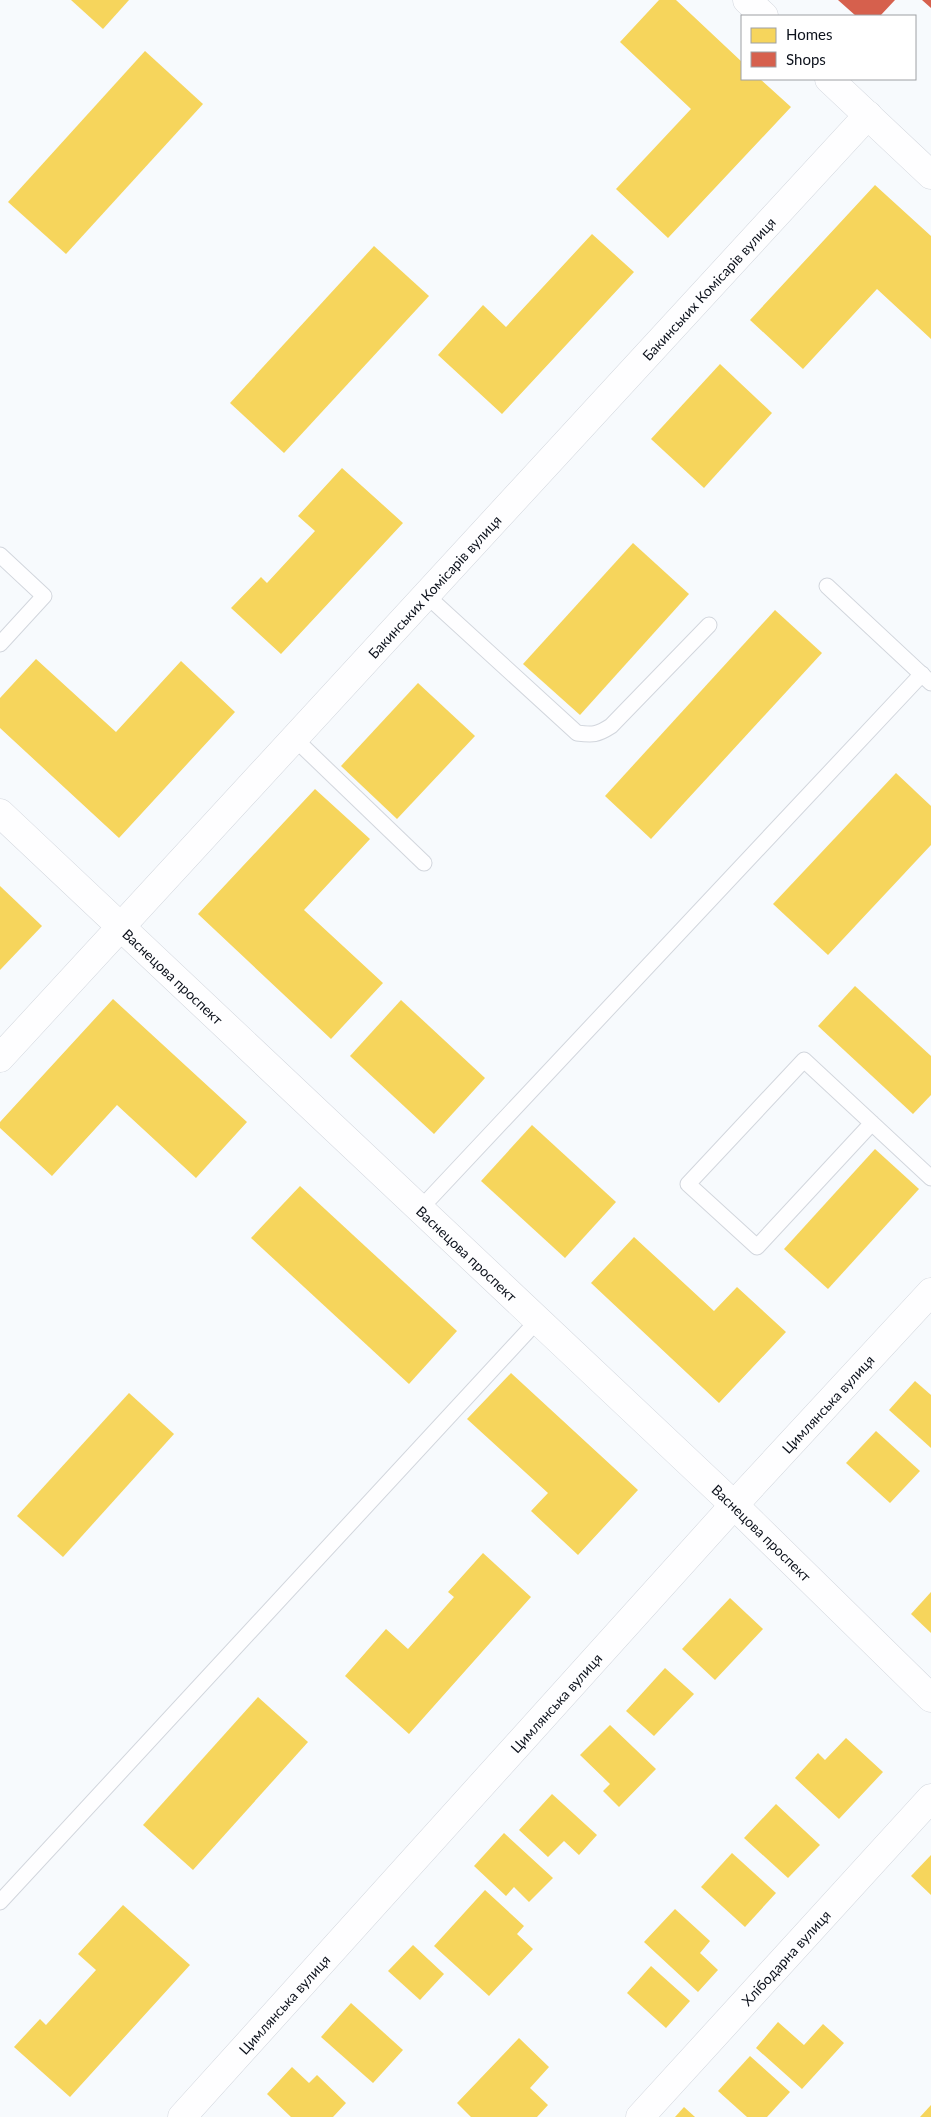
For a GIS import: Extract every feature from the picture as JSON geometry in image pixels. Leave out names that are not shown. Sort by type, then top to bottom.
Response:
[{"type":"street","points":[[747,0],[763,15]]},
{"type":"street","points":[[830,80],[931,175]]},
{"type":"street","name":"Бакинських Комісарів вулиця","points":[[0,1058],[868,115]]},
{"type":"street","name":"Васнецова проспект","points":[[0,812],[734,1505],[931,1698]]},
{"type":"street","name":"Цимлянська вулиця","points":[[182,2117],[734,1505],[931,1292]]},
{"type":"street","name":"Хлібодарна вулиця","points":[[640,2117],[931,1798]]},
{"type":"lane","points":[[0,555],[44,596],[0,644]]},
{"type":"lane","points":[[420,1209],[927,679],[827,586]]},
{"type":"lane","points":[[426,595],[576,733],[599,733],[611,726],[709,625]]},
{"type":"lane","points":[[294,738],[424,863]]},
{"type":"lane","points":[[872,1123],[756,1247],[688,1184],[804,1060],[872,1123],[931,1178]]},
{"type":"lane","points":[[0,1902],[538,1320]]},
{"type":"building: Homes","points":[[71,0],[129,0],[103,29]]},
{"type":"building: Homes","points":[[659,0],[676,0],[741,61],[741,80],[761,80],[791,107],[668,238],[616,189],[691,109],[620,42]]},
{"type":"building: Homes","points":[[145,51],[203,104],[66,254],[8,202]]},
{"type":"building: Homes","points":[[875,185],[931,236],[931,339],[877,289],[803,369],[750,320]]},
{"type":"building: Homes","points":[[592,234],[634,272],[502,414],[438,355],[483,305],[506,327]]},
{"type":"building: Homes","points":[[374,246],[429,296],[284,453],[230,403]]},
{"type":"building: Homes","points":[[720,364],[772,413],[704,488],[651,439]]},
{"type":"building: Homes","points":[[342,468],[403,523],[281,654],[231,608],[261,577],[267,583],[315,531],[298,516]]},
{"type":"building: Homes","points":[[633,543],[689,594],[580,715],[523,664]]},
{"type":"building: Homes","points":[[775,610],[822,653],[651,839],[605,796]]},
{"type":"building: Homes","points":[[36,659],[116,732],[181,661],[235,712],[119,838],[0,728],[0,698]]},
{"type":"building: Homes","points":[[418,683],[475,736],[397,819],[341,766]]},
{"type":"building: Homes","points":[[896,773],[931,806],[931,845],[828,955],[773,904]]},
{"type":"building: Homes","points":[[315,789],[370,839],[304,910],[383,983],[331,1039],[198,914]]},
{"type":"building: Homes","points":[[0,886],[42,926],[0,970]]},
{"type":"building: Homes","points":[[855,986],[931,1056],[931,1095],[913,1114],[818,1026]]},
{"type":"building: Homes","points":[[113,999],[247,1122],[196,1178],[117,1105],[52,1176],[0,1128],[0,1122]]},
{"type":"building: Homes","points":[[401,1000],[485,1078],[434,1134],[350,1056]]},
{"type":"building: Homes","points":[[532,1125],[616,1202],[565,1258],[481,1181]]},
{"type":"building: Homes","points":[[875,1149],[919,1189],[828,1289],[784,1249]]},
{"type":"building: Homes","points":[[300,1186],[457,1331],[409,1384],[251,1238]]},
{"type":"building: Homes","points":[[634,1237],[714,1311],[737,1287],[786,1332],[719,1403],[591,1283]]},
{"type":"building: Homes","points":[[511,1373],[638,1490],[578,1555],[531,1511],[548,1493],[467,1419]]},
{"type":"building: Homes","points":[[915,1381],[931,1395],[931,1448],[889,1410]]},
{"type":"building: Homes","points":[[129,1393],[174,1434],[63,1557],[17,1516]]},
{"type":"building: Homes","points":[[876,1431],[920,1471],[890,1503],[846,1463]]},
{"type":"building: Homes","points":[[483,1553],[531,1597],[409,1734],[345,1676],[386,1629],[408,1649],[454,1597],[448,1592]]},
{"type":"building: Homes","points":[[931,1592],[931,1633],[911,1614]]},
{"type":"building: Homes","points":[[730,1598],[763,1629],[715,1680],[682,1649]]},
{"type":"building: Homes","points":[[665,1668],[694,1694],[654,1736],[626,1711]]},
{"type":"building: Homes","points":[[258,1697],[308,1742],[193,1870],[143,1825]]},
{"type":"building: Homes","points":[[610,1725],[656,1769],[619,1807],[603,1791],[610,1784],[580,1755]]},
{"type":"building: Homes","points":[[846,1738],[883,1772],[839,1819],[795,1778],[818,1753],[825,1760]]},
{"type":"building: Homes","points":[[552,1794],[597,1835],[579,1855],[564,1841],[548,1857],[519,1830]]},
{"type":"building: Homes","points":[[776,1804],[820,1845],[788,1878],[744,1838]]},
{"type":"building: Homes","points":[[504,1833],[553,1878],[529,1902],[514,1887],[506,1896],[474,1866]]},
{"type":"building: Homes","points":[[732,1853],[776,1893],[745,1927],[701,1887]]},
{"type":"building: Homes","points":[[931,1855],[931,1895],[911,1876]]},
{"type":"building: Homes","points":[[485,1890],[524,1926],[517,1934],[533,1949],[489,1996],[434,1946]]},
{"type":"building: Homes","points":[[123,1905],[190,1965],[70,2097],[14,2047],[40,2019],[46,2025],[96,1970],[78,1954]]},
{"type":"building: Homes","points":[[675,1909],[710,1941],[700,1953],[718,1970],[698,1992],[644,1942]]},
{"type":"building: Homes","points":[[413,1945],[444,1974],[420,2000],[388,1971]]},
{"type":"building: Homes","points":[[651,1966],[690,2001],[666,2028],[627,1993]]},
{"type":"building: Homes","points":[[351,2003],[403,2050],[373,2083],[321,2037]]},
{"type":"building: Homes","points":[[778,2022],[804,2045],[823,2024],[844,2043],[802,2089],[756,2048]]},
{"type":"building: Homes","points":[[519,2038],[549,2067],[530,2088],[548,2105],[537,2117],[471,2117],[457,2103]]},
{"type":"building: Homes","points":[[750,2056],[790,2092],[767,2117],[747,2117],[718,2091]]},
{"type":"building: Homes","points":[[292,2067],[309,2083],[317,2075],[346,2103],[333,2117],[291,2117],[267,2094]]},
{"type":"building: Homes","points":[[931,2105],[931,2117],[920,2117]]},
{"type":"building: Homes","points":[[684,2107],[695,2117],[675,2117]]},
{"type":"building: Shops","points":[[838,0],[895,0],[881,15],[855,15]]},
{"type":"building: Shops","points":[[922,0],[931,0],[931,8]]}]
